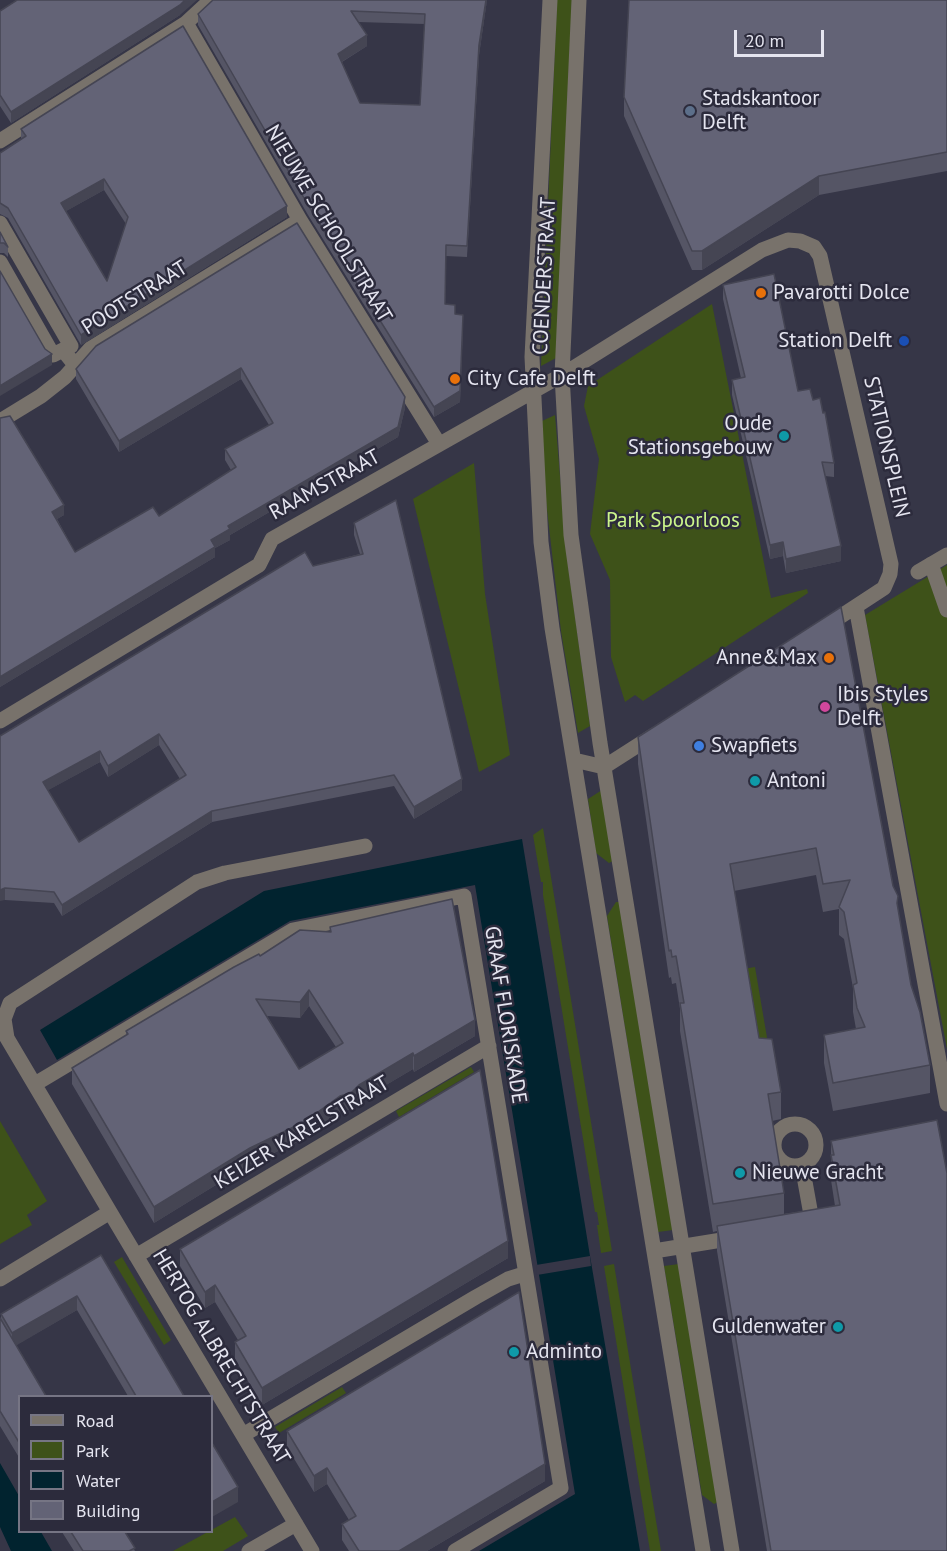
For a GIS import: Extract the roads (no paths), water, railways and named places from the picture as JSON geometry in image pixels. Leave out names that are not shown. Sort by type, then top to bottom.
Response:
[{"type":"street","points":[[0,141],[186,23],[211,0]]},
{"type":"street","name":"COENDERSTRAAT","points":[[550,0],[535,269],[533,390],[542,542],[552,628],[574,760]]},
{"type":"street","name":"COENDERSTRAAT","points":[[579,0],[562,375],[566,468],[577,595],[604,767]]},
{"type":"street","name":"NIEUWE SCHOOLSTRAAT","points":[[186,23],[300,220],[439,444]]},
{"type":"street","name":"POOTSTRAAT","points":[[0,421],[41,396],[65,377],[90,350],[300,220]]},
{"type":"street","points":[[0,223],[71,346],[53,355],[0,262]]},
{"type":"street","name":"STATIONSPLEIN","points":[[562,375],[775,243],[800,241],[814,248],[824,269],[891,564],[890,574],[884,588],[816,632]]},
{"type":"street","points":[[63,350],[75,365]]},
{"type":"street","name":"RAAMSTRAAT","points":[[0,721],[259,565],[272,539],[562,375]]},
{"type":"street","points":[[947,555],[924,568],[947,610]]},
{"type":"street","points":[[856,607],[947,1104]]},
{"type":"street","points":[[666,728],[604,767],[574,760],[703,1551]]},
{"type":"street","points":[[604,767],[732,1551]]},
{"type":"street","name":"HERTOG ALBRECHTSTRAAT","points":[[296,1524],[34,1084],[4,1029],[7,1008],[20,995],[197,882],[225,873],[365,846]]},
{"type":"street","name":"GRAAF FLORISKADE","points":[[34,1084],[293,930],[464,896],[524,1274],[561,1488],[455,1551]]},
{"type":"street","name":"KEIZER KARELSTRAAT","points":[[136,1256],[489,1046]]},
{"type":"street","points":[[791,1229],[813,1226],[802,1165]]},
{"type":"street","points":[[0,1279],[110,1212]]},
{"type":"street","points":[[654,1251],[748,1236]]},
{"type":"street","points":[[243,1435],[484,1292],[508,1279],[524,1274]]},
{"type":"street","points":[[249,1551],[296,1524],[312,1551]]},
{"type":"water","points":[[522,839],[640,1551],[479,1551],[575,1494],[475,885],[290,921],[57,1060],[40,1030],[264,891]]},
{"type":"water","points":[[0,1463],[18,1494],[18,1533],[42,1533],[52,1551],[11,1551],[0,1527]]},
{"type":"place","name":"Stadskantoor Delft","points":[[690,111]]},
{"type":"place","name":"Pavarotti Dolce","points":[[761,293]]},
{"type":"place","name":"Station Delft","points":[[904,341]]},
{"type":"place","name":"City Cafe Delft","points":[[455,379]]},
{"type":"place","name":"Oude Stationsgebouw","points":[[784,436]]},
{"type":"place","name":"Anne&Max","points":[[829,658]]},
{"type":"place","name":"Ibis Styles Delft","points":[[825,707]]},
{"type":"place","name":"Swapfiets","points":[[699,746]]},
{"type":"place","name":"Antoni","points":[[755,781]]},
{"type":"place","name":"Nieuwe Gracht","points":[[740,1173]]},
{"type":"place","name":"Guldenwater","points":[[838,1327]]},
{"type":"place","name":"Adminto","points":[[514,1352]]},
{"type":"park label","name":"Park Spoorloos","points":[[673,521]]}]
